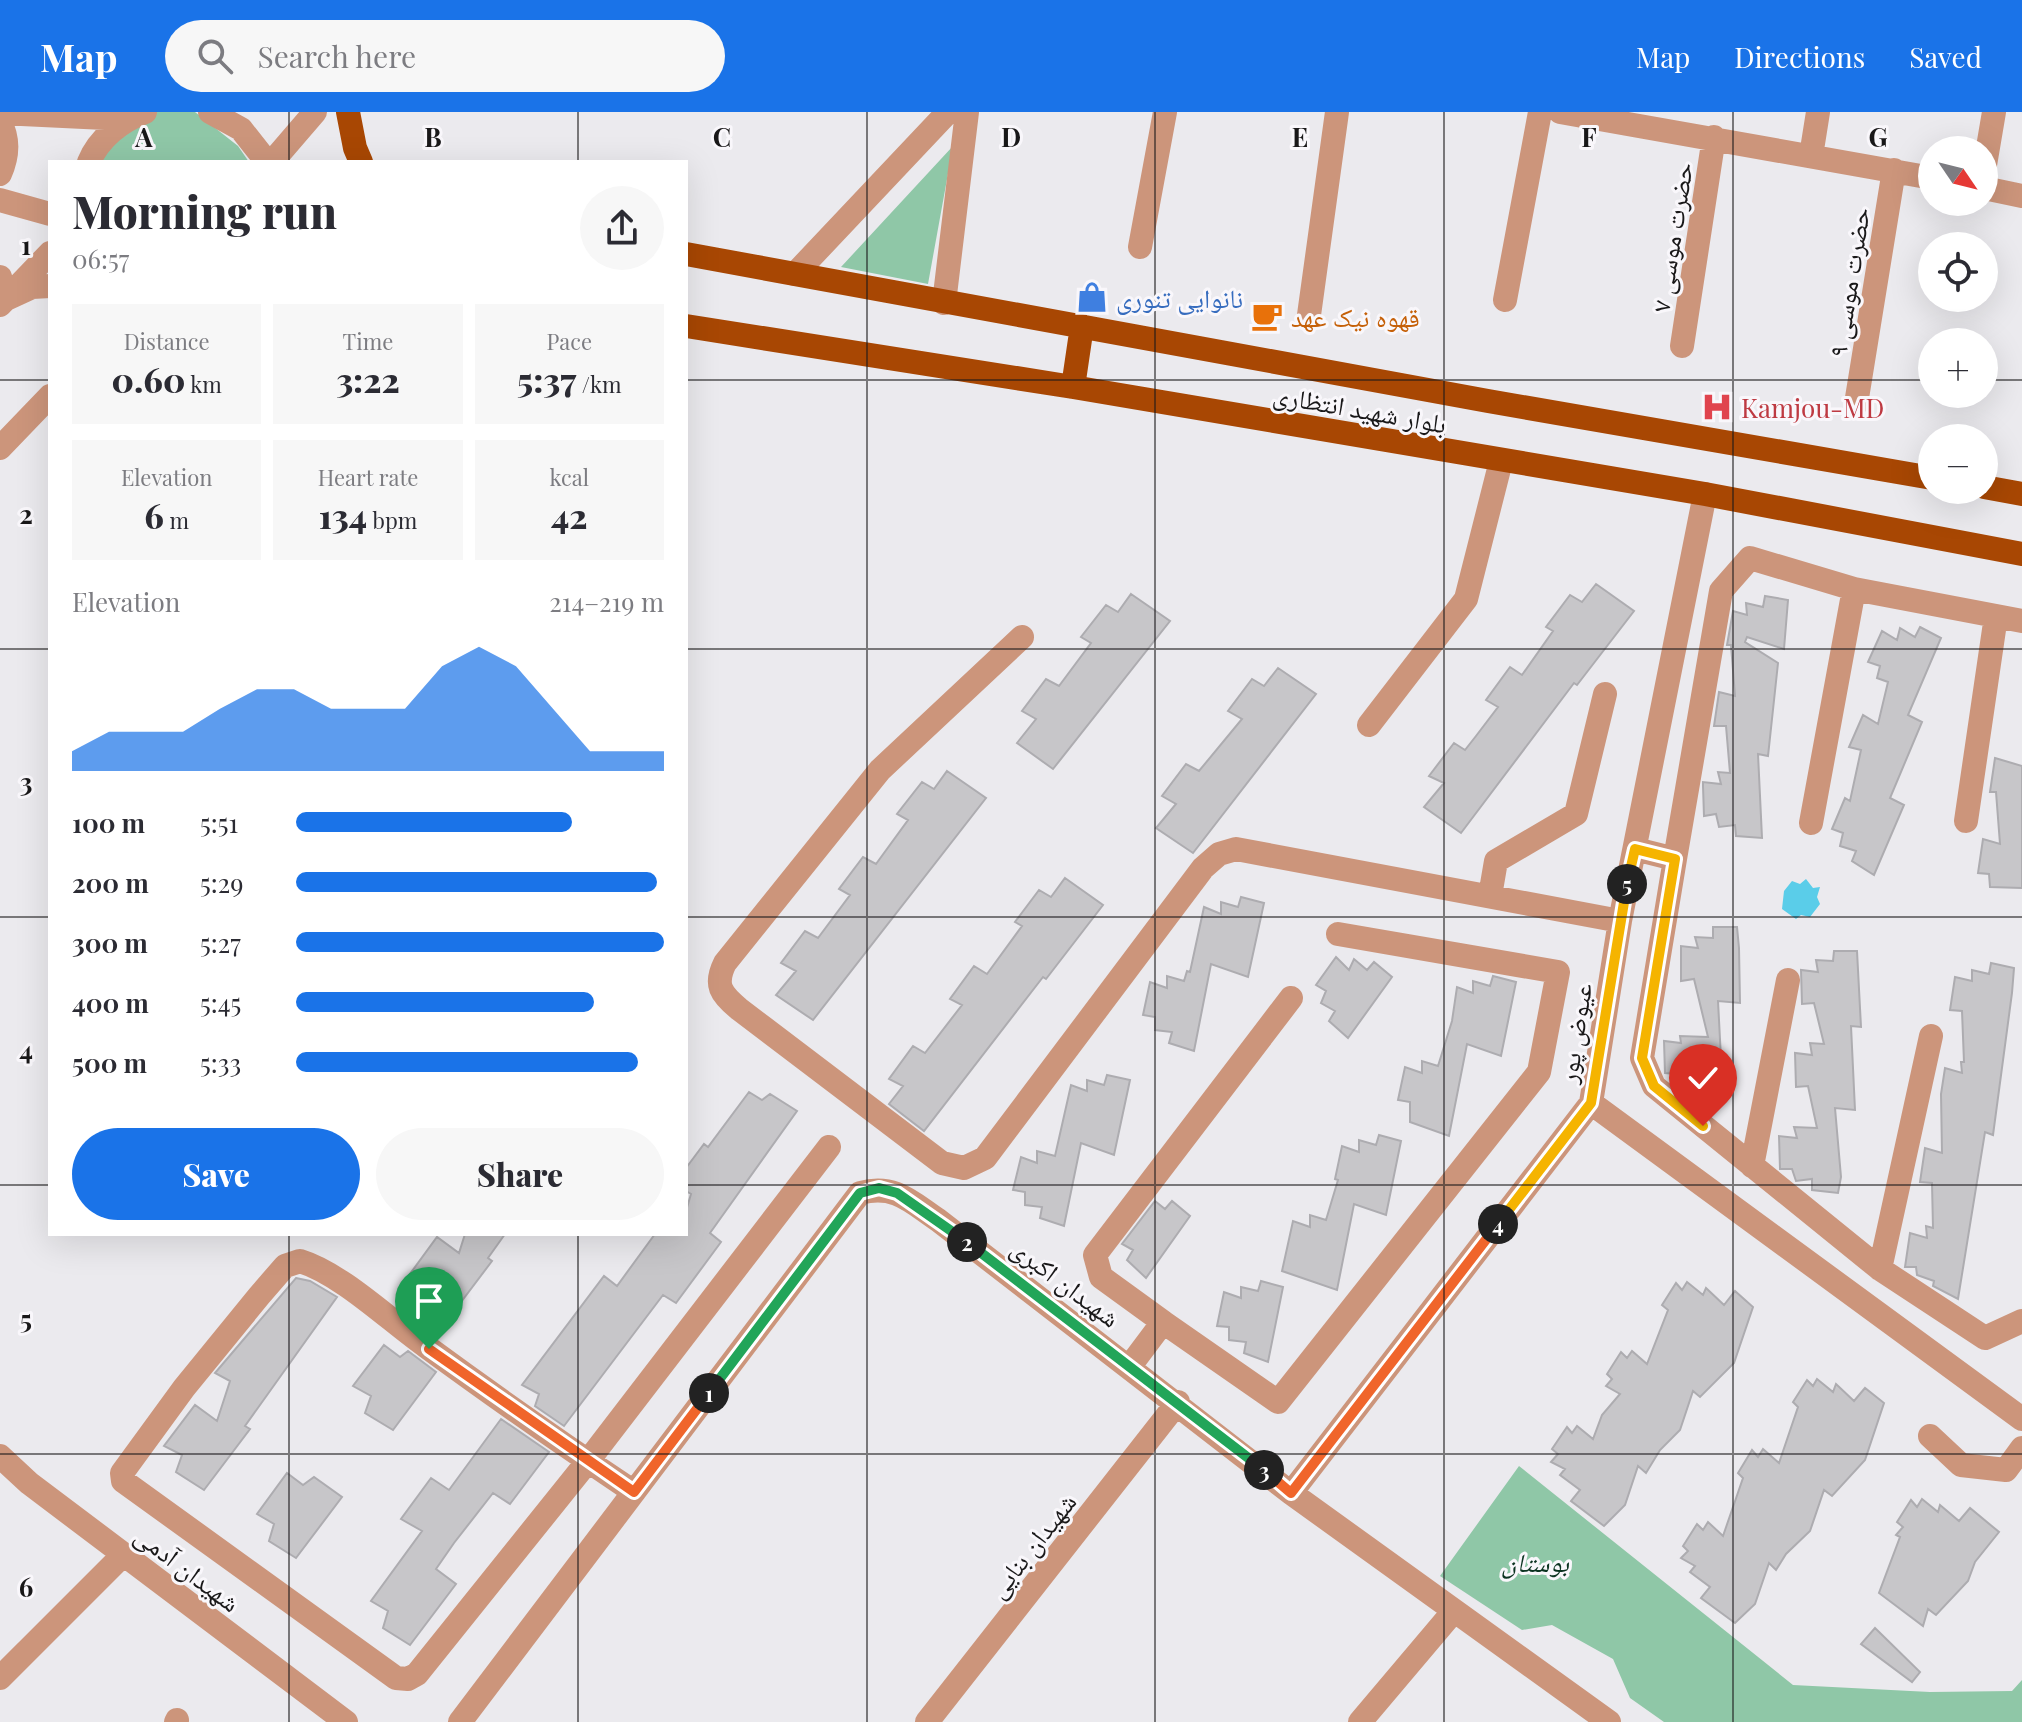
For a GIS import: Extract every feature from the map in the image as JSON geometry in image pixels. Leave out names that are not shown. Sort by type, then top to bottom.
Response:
[{"type":"main road","points":[[348,112],[360,160]]},
{"type":"main road","name":"بلوار شهید انتظاری","points":[[688,254],[944,303],[1918,475]]},
{"type":"main road","name":"بلوار شهید انتظاری","points":[[688,326],[1073,387],[1705,494],[2022,554]]},
{"type":"main road","points":[[1073,387],[1082,326]]},
{"type":"main road","points":[[1998,490],[2022,494]]},
{"type":"street","points":[[210,112],[241,129],[268,160]]},
{"type":"street","points":[[272,160],[315,112]]},
{"type":"street","points":[[795,274],[948,112]]},
{"type":"street","points":[[944,303],[967,112]]},
{"type":"street","points":[[1140,247],[1165,112]]},
{"type":"street","points":[[1309,315],[1337,112]]},
{"type":"street","points":[[1505,300],[1540,112]]},
{"type":"street","points":[[1560,112],[1623,118],[1918,175]]},
{"type":"street","points":[[1811,156],[1818,112]]},
{"type":"street","points":[[1990,136],[1994,112]]},
{"type":"street","points":[[0,113],[135,116]]},
{"type":"street","points":[[90,160],[95,148],[135,116]]},
{"type":"street","points":[[0,122],[7,141],[0,174]]},
{"type":"street","name":"حضرت موسی ۷","points":[[1682,346],[1714,137]]},
{"type":"street","name":"حضرت موسی ۹","points":[[1856,404],[1894,170]]},
{"type":"street","points":[[1998,191],[2022,196]]},
{"type":"street","points":[[0,200],[48,213]]},
{"type":"street","points":[[2,294],[48,255]]},
{"type":"street","points":[[2,294],[48,286]]},
{"type":"street","points":[[0,448],[48,398]]},
{"type":"street","points":[[1369,725],[1466,599],[1501,461]]},
{"type":"street","name":"عیوض پور","points":[[1705,494],[1620,921],[1591,1103],[2022,1419]]},
{"type":"street","points":[[2022,621],[1854,589],[1750,558],[1721,591],[1642,1058],[1654,1086],[1880,1269],[1985,1338],[2022,1321]]},
{"type":"street","points":[[1811,823],[1854,589]]},
{"type":"street","points":[[1966,821],[1996,616]]},
{"type":"street","points":[[1022,637],[880,770],[725,963],[719,983],[722,995],[739,1009],[942,1163],[964,1168],[985,1158],[1203,868],[1219,854],[1236,849],[1620,921]]},
{"type":"street","points":[[1490,896],[1496,861],[1576,814],[1605,694]]},
{"type":"street","points":[[1635,849],[1675,859]]},
{"type":"street","points":[[1291,998],[1095,1255],[1101,1277],[1278,1402],[1539,1072],[1558,972],[1338,934]]},
{"type":"street","points":[[1752,1166],[1788,980]]},
{"type":"street","points":[[1880,1269],[1931,1036]]},
{"type":"street","points":[[1291,1493],[1591,1103]]},
{"type":"street","points":[[634,1492],[588,1461],[325,1273],[309,1264],[293,1261],[285,1266],[184,1388],[122,1473],[123,1481],[309,1616],[396,1678],[408,1679],[417,1674],[588,1461],[829,1147]]},
{"type":"street","name":"شهیدان اکبری","points":[[460,1722],[860,1193],[879,1188],[897,1193],[1178,1402],[1291,1493],[1609,1722]]},
{"type":"street","points":[[1130,1366],[1163,1322]]},
{"type":"street","name":"شهیدان بنایی","points":[[927,1722],[1178,1402]]},
{"type":"street","points":[[1930,1436],[1961,1465],[2006,1470],[2022,1448]]},
{"type":"street","name":"شهیدان آدمی","points":[[0,1456],[29,1483],[346,1722]]},
{"type":"street","points":[[0,1678],[123,1555]]},
{"type":"street","points":[[1360,1722],[1453,1612]]},
{"type":"green space","points":[[149,112],[195,112],[238,146],[248,160],[103,160],[109,135]]},
{"type":"green space","points":[[953,146],[928,284],[841,267]]},
{"type":"green space","name":"بوستان","points":[[1519,1466],[1793,1685],[1930,1692],[2012,1691],[2022,1680],[2022,1722],[1664,1722],[1630,1698],[1613,1659],[1552,1625],[1522,1630],[1440,1576]]},
{"type":"water","points":[[1806,879],[1813,888],[1820,887],[1817,897],[1820,904],[1810,917],[1801,915],[1796,919],[1782,909],[1784,891],[1792,881],[1800,884]]},
{"type":"building","points":[[1596,584],[1634,611],[1577,685],[1574,683],[1461,833],[1424,807],[1444,783],[1429,776],[1454,743],[1465,750],[1476,736],[1498,707],[1486,700],[1510,667],[1522,675],[1553,631],[1546,627],[1570,595],[1582,602]]},
{"type":"building","points":[[1131,594],[1170,621],[1053,769],[1017,743],[1036,719],[1022,711],[1046,679],[1059,686],[1091,643],[1081,637],[1106,605],[1118,612]]},
{"type":"building","points":[[1765,596],[1788,600],[1784,649],[1747,637],[1745,642],[1778,663],[1768,756],[1758,754],[1762,838],[1736,836],[1735,825],[1719,827],[1716,814],[1704,816],[1703,782],[1721,784],[1718,772],[1730,773],[1726,726],[1714,726],[1719,692],[1735,696],[1731,645],[1727,645],[1733,611],[1747,615],[1746,603],[1763,607]]},
{"type":"building","points":[[1920,627],[1941,638],[1908,715],[1922,722],[1890,798],[1904,805],[1874,875],[1852,861],[1856,851],[1840,846],[1843,833],[1832,829],[1845,798],[1850,801],[1861,750],[1849,747],[1863,715],[1878,724],[1888,682],[1877,678],[1880,666],[1868,662],[1882,631],[1897,640],[1900,628],[1915,637]]},
{"type":"building","points":[[1278,668],[1316,694],[1193,853],[1156,828],[1176,804],[1162,796],[1186,764],[1199,771],[1242,719],[1228,711],[1252,679],[1264,686]]},
{"type":"building","points":[[1995,758],[2022,766],[2022,888],[1990,887],[1989,874],[1978,873],[1983,839],[2000,844],[1996,792],[1990,792]]},
{"type":"building","points":[[947,771],[986,798],[813,1020],[776,995],[796,971],[781,963],[805,931],[818,938],[850,895],[839,889],[863,857],[876,864],[908,820],[897,814],[922,782],[934,789]]},
{"type":"building","points":[[1065,878],[1103,905],[924,1131],[889,1104],[903,1086],[889,1079],[913,1046],[925,1053],[962,1005],[950,999],[974,966],[987,974],[1022,926],[1015,922],[1039,890],[1051,897]]},
{"type":"building","points":[[1241,897],[1264,903],[1248,977],[1211,964],[1194,1051],[1169,1043],[1172,1032],[1155,1030],[1155,1017],[1143,1015],[1150,982],[1167,988],[1167,976],[1184,981],[1187,971],[1190,972],[1204,907],[1221,914],[1221,902],[1238,907]]},
{"type":"building","points":[[1713,927],[1737,927],[1739,948],[1740,1003],[1718,1001],[1723,1097],[1697,1095],[1696,1084],[1680,1086],[1677,1074],[1665,1073],[1664,1041],[1681,1043],[1680,1036],[1708,1037],[1694,979],[1681,981],[1681,946],[1698,948],[1695,937],[1713,938]]},
{"type":"building","points":[[1834,951],[1857,951],[1861,1027],[1851,1026],[1855,1110],[1835,1108],[1841,1177],[1838,1193],[1812,1190],[1812,1179],[1796,1181],[1792,1169],[1780,1169],[1779,1136],[1797,1138],[1794,1127],[1817,1128],[1808,1086],[1796,1087],[1795,1053],[1812,1055],[1810,1043],[1824,1044],[1814,1003],[1802,1004],[1801,970],[1818,972],[1816,960],[1833,961]]},
{"type":"building","points":[[1336,957],[1349,970],[1354,959],[1367,970],[1374,962],[1392,977],[1348,1038],[1329,1021],[1335,1011],[1321,1003],[1326,991],[1316,985]]},
{"type":"building","points":[[1991,963],[2014,968],[2012,993],[1993,1135],[1985,1132],[1958,1299],[1933,1286],[1934,1281],[1917,1275],[1916,1267],[1905,1267],[1910,1233],[1927,1238],[1926,1226],[1933,1228],[1932,1183],[1920,1182],[1925,1148],[1942,1153],[1941,1094],[1945,1068],[1962,1073],[1961,1062],[1964,1062],[1962,1011],[1950,1010],[1955,977],[1972,981],[1972,970],[1989,974]]},
{"type":"building","points":[[1493,976],[1516,982],[1501,1056],[1467,1044],[1449,1136],[1410,1122],[1410,1102],[1398,1100],[1405,1067],[1422,1073],[1422,1061],[1438,1066],[1452,1021],[1457,987],[1473,993],[1473,981],[1490,986]]},
{"type":"building","points":[[1107,1075],[1130,1080],[1114,1155],[1081,1143],[1064,1226],[1040,1218],[1042,1207],[1025,1205],[1025,1192],[1013,1190],[1021,1157],[1037,1163],[1037,1151],[1055,1156],[1071,1085],[1087,1091],[1087,1080],[1104,1085]]},
{"type":"building","points":[[749,1092],[762,1100],[770,1094],[797,1111],[710,1233],[721,1242],[676,1303],[663,1295],[564,1426],[535,1406],[539,1394],[522,1385],[604,1276],[617,1286],[654,1236],[688,1236],[691,1194],[688,1192],[688,1165],[704,1144],[708,1147]]},
{"type":"building","points":[[1379,1135],[1401,1141],[1386,1215],[1354,1204],[1337,1290],[1282,1271],[1293,1221],[1310,1227],[1310,1215],[1326,1220],[1338,1180],[1335,1179],[1342,1146],[1359,1152],[1359,1140],[1376,1145]]},
{"type":"building","points":[[1155,1201],[1165,1209],[1172,1201],[1190,1216],[1146,1278],[1127,1260],[1133,1250],[1122,1244]]},
{"type":"building","points":[[464,1236],[504,1236],[488,1258],[492,1261],[446,1322],[419,1305],[424,1287],[407,1278],[437,1237],[459,1253]]},
{"type":"building","points":[[296,1278],[310,1281],[337,1297],[245,1426],[250,1429],[204,1490],[176,1472],[182,1455],[164,1446],[195,1405],[217,1421],[230,1381],[215,1373]]},
{"type":"building","points":[[1261,1281],[1283,1287],[1268,1362],[1244,1353],[1246,1342],[1229,1340],[1229,1327],[1217,1326],[1224,1292],[1241,1298],[1241,1287],[1258,1291]]},
{"type":"building","points":[[1687,1282],[1703,1295],[1706,1288],[1724,1305],[1735,1291],[1753,1307],[1734,1363],[1700,1397],[1693,1391],[1680,1430],[1660,1450],[1646,1473],[1638,1466],[1625,1505],[1604,1526],[1571,1501],[1580,1490],[1560,1475],[1565,1469],[1551,1462],[1558,1454],[1552,1449],[1567,1427],[1572,1433],[1577,1426],[1593,1439],[1602,1415],[1620,1394],[1606,1386],[1612,1379],[1607,1374],[1621,1352],[1627,1358],[1632,1351],[1647,1364],[1668,1310],[1662,1305],[1676,1283],[1682,1290]]},
{"type":"building","points":[[384,1345],[400,1357],[408,1351],[436,1372],[393,1430],[365,1413],[371,1396],[353,1386]]},
{"type":"building","points":[[1817,1379],[1833,1392],[1836,1384],[1854,1401],[1865,1388],[1884,1403],[1865,1460],[1832,1496],[1824,1490],[1810,1531],[1786,1554],[1776,1570],[1769,1563],[1755,1604],[1735,1623],[1701,1598],[1710,1587],[1690,1572],[1695,1566],[1681,1558],[1688,1551],[1683,1546],[1697,1524],[1703,1530],[1708,1522],[1723,1536],[1743,1478],[1738,1473],[1752,1450],[1758,1457],[1763,1449],[1779,1463],[1798,1407],[1793,1402],[1807,1380],[1813,1386]]},
{"type":"building","points":[[501,1419],[549,1452],[510,1504],[493,1493],[454,1543],[436,1569],[456,1584],[410,1645],[383,1628],[388,1611],[371,1601],[422,1531],[401,1519],[431,1478],[449,1490]]},
{"type":"building","points":[[287,1473],[303,1485],[314,1477],[342,1497],[296,1558],[269,1541],[274,1524],[257,1514]]},
{"type":"building","points":[[1922,1499],[1938,1512],[1940,1505],[1959,1521],[1970,1508],[1999,1532],[1975,1562],[1968,1581],[1936,1615],[1928,1609],[1923,1626],[1879,1593],[1900,1537],[1896,1535],[1903,1527],[1897,1522],[1911,1500],[1917,1507]]},
{"type":"building","points":[[1875,1628],[1920,1672],[1912,1682],[1861,1644]]},
{"type":"place","name":"نانوایی تنوری","points":[[1092,297]]},
{"type":"place","name":"قهوه نیک عهد","points":[[1267,316]]},
{"type":"place","name":"Kamjou-MD","points":[[1717,407]]},
{"type":"route","points":[[429,1349],[634,1492],[860,1193],[879,1188],[897,1193],[938,1220],[1178,1402],[1291,1493],[1591,1103],[1620,921],[1635,849],[1675,859],[1642,1058],[1654,1086],[1703,1126]]}]
